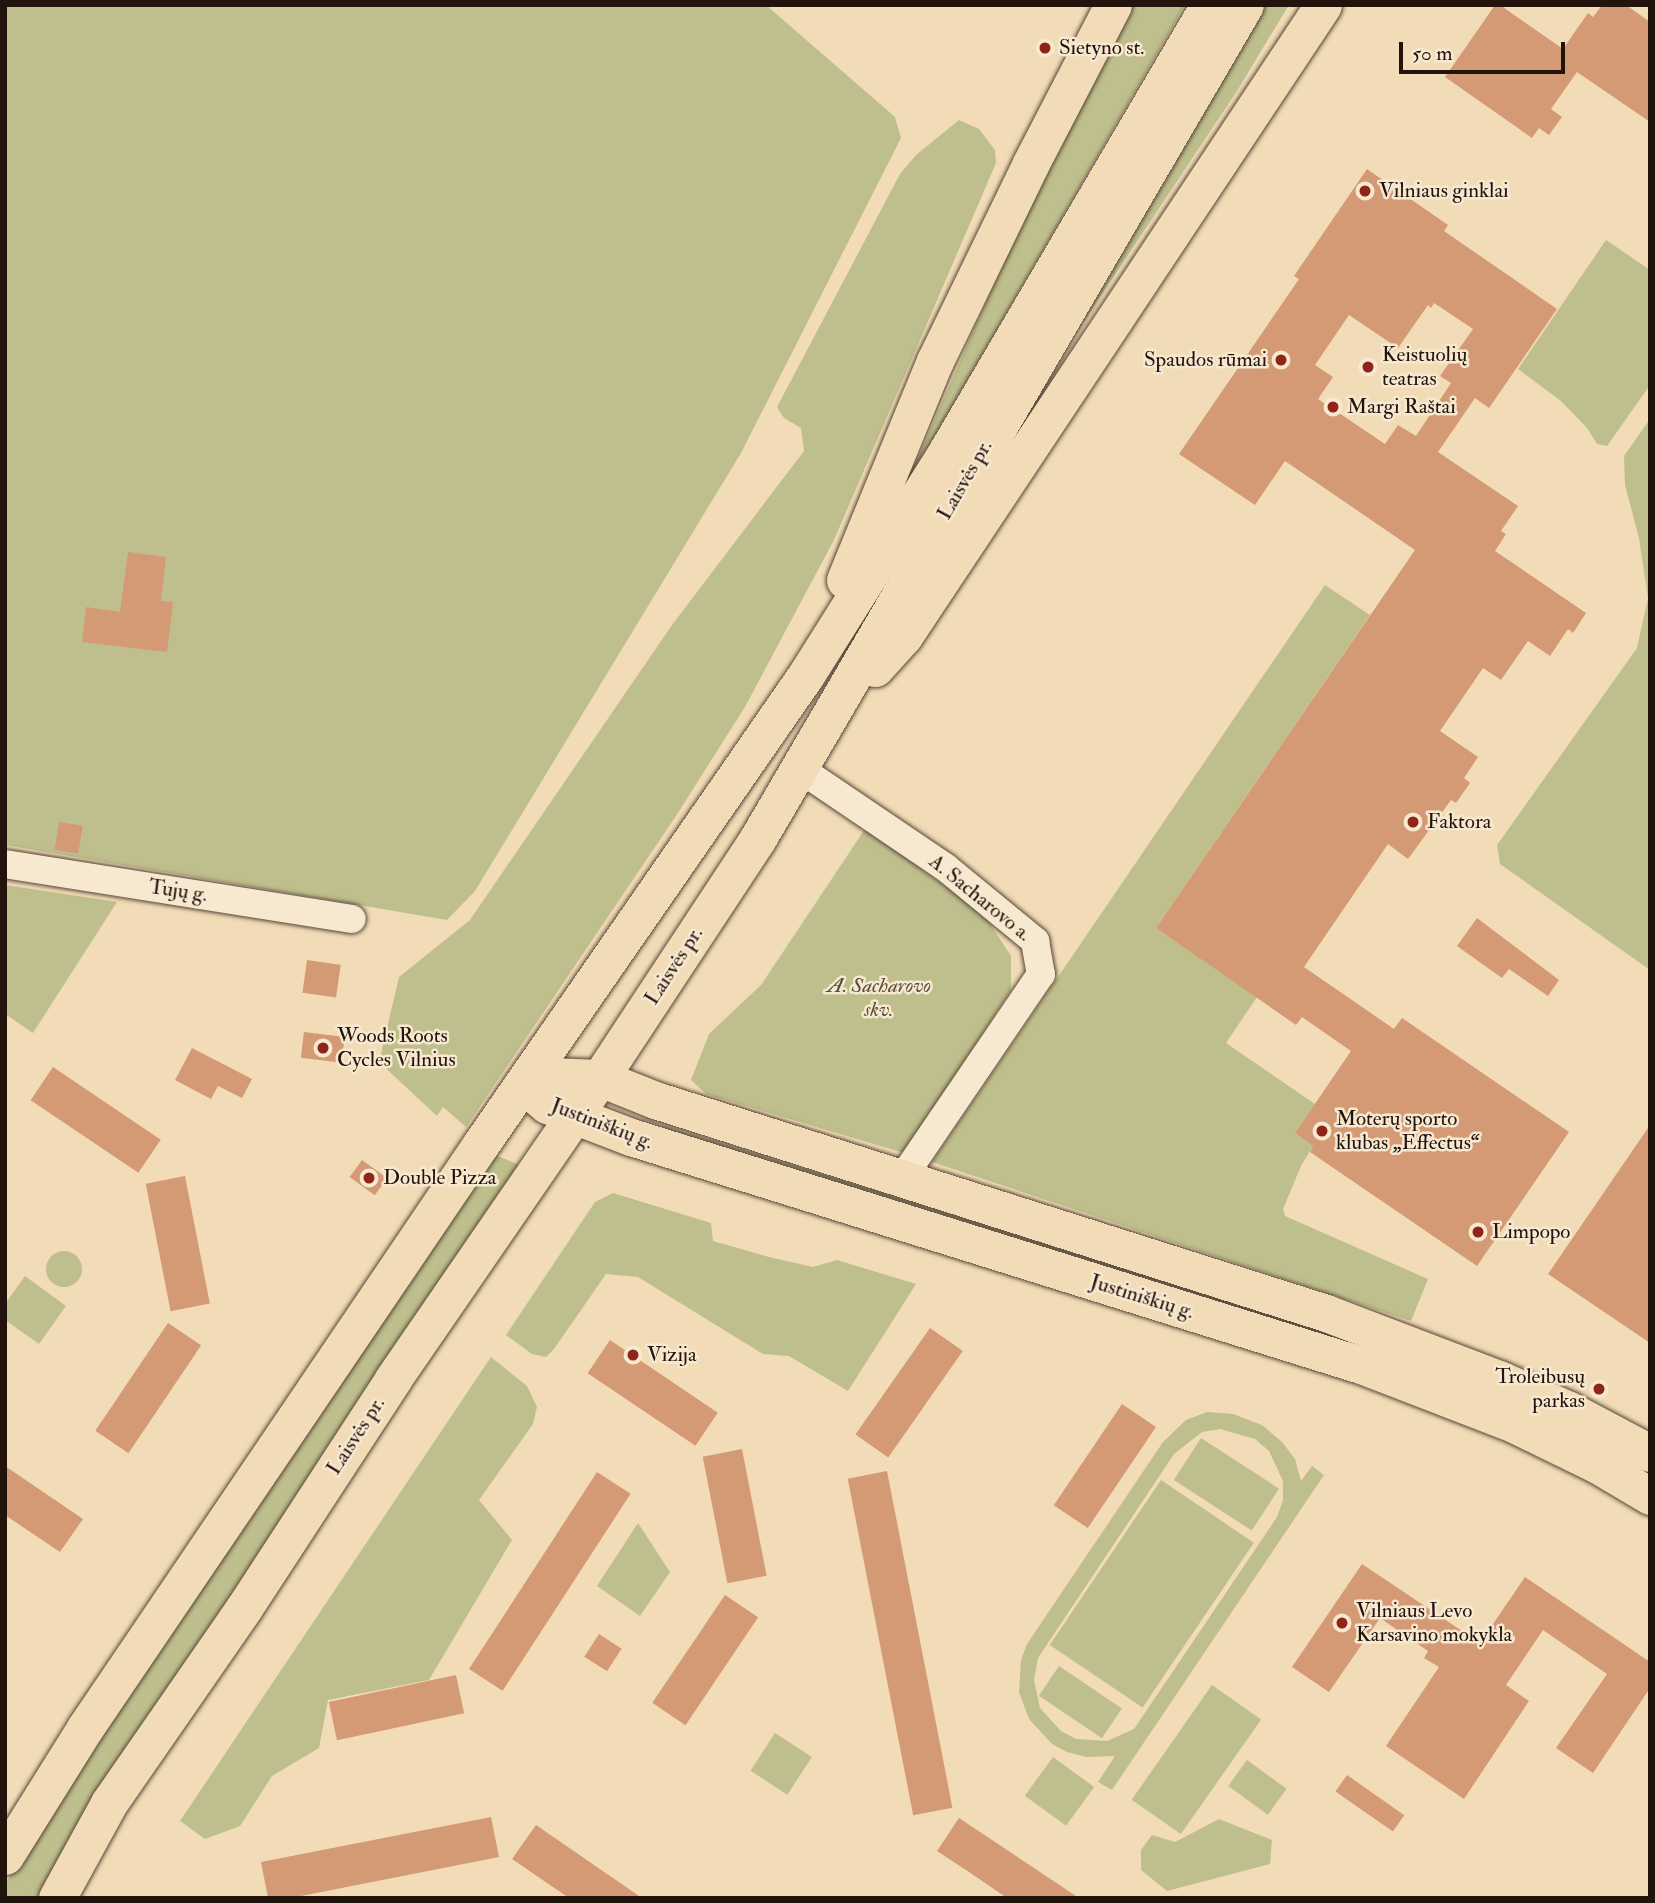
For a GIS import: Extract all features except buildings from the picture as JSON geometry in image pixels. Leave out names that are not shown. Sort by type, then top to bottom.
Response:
[{"type":"main road","name":"Laisvės pr.","points":[[806,675],[935,361],[1030,164],[1113,5]]},
{"type":"main road","name":"Laisvės pr.","points":[[57,1898],[109,1803],[244,1608],[400,1368],[600,1078],[800,769],[1136,157],[1209,5]]},
{"type":"main road","name":"Laisvės pr.","points":[[5,1856],[85,1728],[806,675],[1136,157],[1245,5]]},
{"type":"main road","points":[[824,724],[904,636],[1323,5]]},
{"type":"main road","name":"Justiniškių g.","points":[[1650,1453],[1569,1410],[1402,1341],[1313,1309],[656,1100],[600,1078],[548,1076],[526,1081],[534,1094],[547,1105],[631,1137],[1361,1365],[1514,1424],[1598,1465],[1650,1496]]},
{"type":"street","name":"A. Sacharovo a.","points":[[800,769],[946,867],[1035,941],[1041,974],[903,1177]]},
{"type":"street","name":"Tujų g.","points":[[5,864],[352,919]]},
{"type":"green space","points":[[5,5],[766,5],[895,117],[901,138],[741,453],[475,891],[447,920],[5,845]]},
{"type":"green space","points":[[1131,5],[1185,5],[906,486],[1002,265]]},
{"type":"green space","points":[[1265,5],[1289,5],[1237,91],[1049,374]]},
{"type":"green space","points":[[959,120],[979,129],[995,150],[996,163],[834,540],[745,707],[676,816],[466,1127],[443,1107],[437,1116],[379,1062],[399,977],[470,920],[672,625],[804,451],[801,428],[784,418],[777,407],[900,174],[916,155]]},
{"type":"green space","points":[[1606,240],[1650,270],[1650,385],[1607,446],[1597,444],[1587,428],[1561,401],[1518,369]]},
{"type":"green space","points":[[1650,419],[1650,970],[1500,864],[1497,845],[1637,648],[1648,598],[1639,538],[1625,485],[1624,456]]},
{"type":"green space","points":[[1325,585],[1370,615],[1156,928],[1257,997],[1226,1043],[1315,1104],[1295,1133],[1313,1146],[1301,1166],[1283,1209],[1285,1216],[1428,1279],[1411,1321],[932,1162]]},
{"type":"green space","name":"A. Sacharovo skv.","points":[[865,829],[983,913],[1011,956],[1011,990],[904,1153],[706,1094],[691,1080],[709,1034],[761,985]]},
{"type":"green space","points":[[5,885],[117,902],[33,1033],[5,1014]]},
{"type":"green space","points":[[664,1126],[870,1189],[1007,1225],[1347,1334],[1650,1468],[1650,1476],[1337,1338],[664,1129]]},
{"type":"green space","points":[[495,1155],[522,1166],[41,1898],[5,1898],[5,1885],[46,1811]]},
{"type":"green space","points":[[613,1193],[711,1223],[713,1241],[813,1267],[837,1260],[916,1284],[848,1391],[789,1356],[763,1354],[638,1277],[606,1274],[554,1349],[546,1357],[532,1354],[506,1335],[595,1202]]},
{"type":"green space","points":[[64,1251],[77,1256],[82,1269],[77,1282],[64,1287],[51,1282],[46,1269],[51,1256]]},
{"type":"green space","points":[[25,1276],[66,1306],[39,1344],[5,1320],[5,1304]]},
{"type":"green space","points":[[491,1357],[527,1386],[537,1407],[533,1424],[479,1500],[512,1540],[429,1680],[328,1700],[319,1748],[272,1776],[240,1826],[205,1839],[180,1821]]},
{"type":"green space","points":[[1207,1412],[1233,1414],[1262,1425],[1282,1442],[1295,1459],[1301,1481],[1312,1466],[1324,1475],[1112,1790],[1098,1782],[1115,1756],[1086,1757],[1067,1752],[1052,1744],[1029,1719],[1019,1692],[1021,1660],[1027,1644],[1163,1442],[1186,1420]],"holes":[[[1220,1429],[1255,1439],[1269,1451],[1283,1481],[1283,1500],[1277,1517],[1134,1729],[1107,1741],[1076,1739],[1061,1731],[1040,1708],[1034,1680],[1038,1658],[1174,1454],[1202,1432]]]},
{"type":"green space","points":[[1201,1438],[1279,1489],[1252,1531],[1174,1480]]},
{"type":"green space","points":[[1161,1480],[1254,1543],[1143,1708],[1050,1645]]},
{"type":"green space","points":[[638,1523],[670,1572],[640,1616],[597,1586]]},
{"type":"green space","points":[[1059,1666],[1122,1708],[1102,1738],[1039,1696]]},
{"type":"green space","points":[[1212,1685],[1261,1719],[1181,1834],[1132,1800]]},
{"type":"green space","points":[[775,1733],[812,1757],[787,1795],[750,1771]]},
{"type":"green space","points":[[1053,1757],[1094,1787],[1066,1826],[1025,1796]]},
{"type":"green space","points":[[1247,1760],[1287,1789],[1268,1815],[1228,1786]]},
{"type":"green space","points":[[1219,1819],[1272,1840],[1270,1864],[1167,1891],[1141,1870],[1141,1850],[1152,1835],[1175,1842]]},
{"type":"place","name":"Sietyno st.","points":[[1045,48]]},
{"type":"place","name":"Vilniaus ginklai","points":[[1365,191]]},
{"type":"place","name":"Spaudos rūmai","points":[[1281,360]]},
{"type":"place","name":"Keistuolių teatras","points":[[1368,367]]},
{"type":"place","name":"Margi Raštai","points":[[1333,407]]},
{"type":"place","name":"Faktora","points":[[1413,822]]},
{"type":"place","name":"Woods Roots Cycles Vilnius","points":[[323,1048]]},
{"type":"place","name":"Moterų sporto klubas „Effectus“","points":[[1322,1131]]},
{"type":"place","name":"Double Pizza","points":[[369,1178]]},
{"type":"place","name":"Limpopo","points":[[1478,1232]]},
{"type":"place","name":"Vizija","points":[[633,1355]]},
{"type":"place","name":"Troleibusų parkas","points":[[1599,1389]]},
{"type":"place","name":"Vilniaus Levo Karsavino mokykla","points":[[1342,1623]]}]
